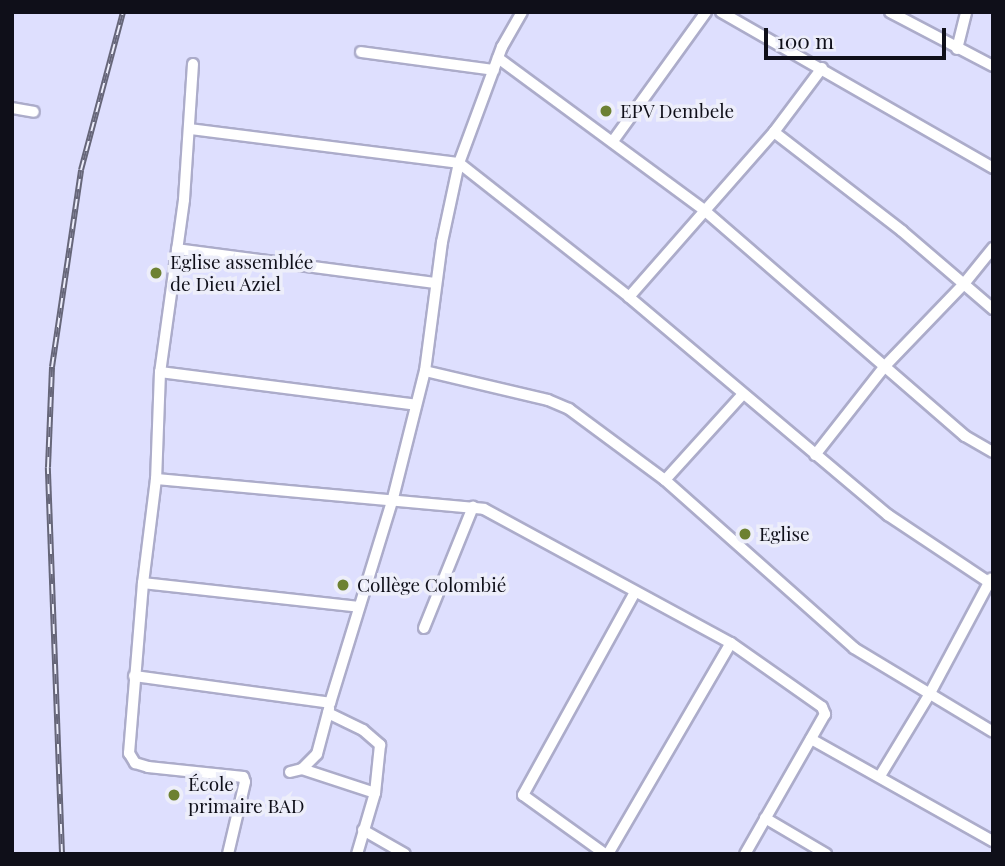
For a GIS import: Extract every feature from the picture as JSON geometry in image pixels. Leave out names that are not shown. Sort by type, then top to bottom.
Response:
[{"type":"street","points":[[290,772],[302,769],[317,754],[392,502],[425,371],[449,201],[459,163],[498,58],[519,16],[506,12]]},
{"type":"street","points":[[613,141],[706,12]]},
{"type":"street","points":[[720,12],[993,168]]},
{"type":"street","points":[[890,12],[993,66]]},
{"type":"street","points":[[957,49],[966,12]]},
{"type":"street","points":[[361,52],[494,69]]},
{"type":"street","points":[[498,58],[704,211],[965,436],[993,452]]},
{"type":"street","points":[[193,64],[190,129],[160,372],[156,479],[143,583],[129,753],[135,763],[243,777],[245,782],[228,854]]},
{"type":"street","points":[[629,297],[774,132],[822,68]]},
{"type":"street","points":[[12,108],[34,112]]},
{"type":"street","points":[[190,129],[459,163],[629,297],[888,515],[992,581],[929,695],[880,776]]},
{"type":"street","points":[[774,132],[902,231],[993,309]]},
{"type":"street","points":[[816,455],[885,366],[963,285],[993,248]]},
{"type":"street","points":[[177,249],[436,283]]},
{"type":"street","points":[[425,371],[558,403],[665,480],[854,648],[993,733]]},
{"type":"street","points":[[160,372],[416,405]]},
{"type":"street","points":[[665,480],[743,394]]},
{"type":"street","points":[[156,479],[392,502],[473,507],[492,511],[731,643],[822,707],[825,714],[824,721],[744,854]]},
{"type":"street","points":[[424,628],[473,507]]},
{"type":"street","points":[[143,583],[359,607]]},
{"type":"street","points":[[635,592],[523,795],[606,854],[731,643]]},
{"type":"street","points":[[134,676],[329,708],[363,730],[380,745],[375,793],[357,854]]},
{"type":"street","points":[[811,739],[993,841]]},
{"type":"street","points":[[302,769],[375,793]]},
{"type":"street","points":[[765,818],[826,854]]},
{"type":"street","points":[[363,830],[405,854]]},
{"type":"railway","points":[[62,854],[48,467],[52,367],[81,170],[123,12]]},
{"type":"place","name":"EPV Dembele","points":[[606,111]]},
{"type":"place","name":"Eglise assemblée de Dieu Aziel","points":[[156,273]]},
{"type":"place","name":"Eglise","points":[[745,534]]},
{"type":"place","name":"Collège Colombié","points":[[343,585]]},
{"type":"place","name":"École primaire BAD","points":[[174,795]]}]
